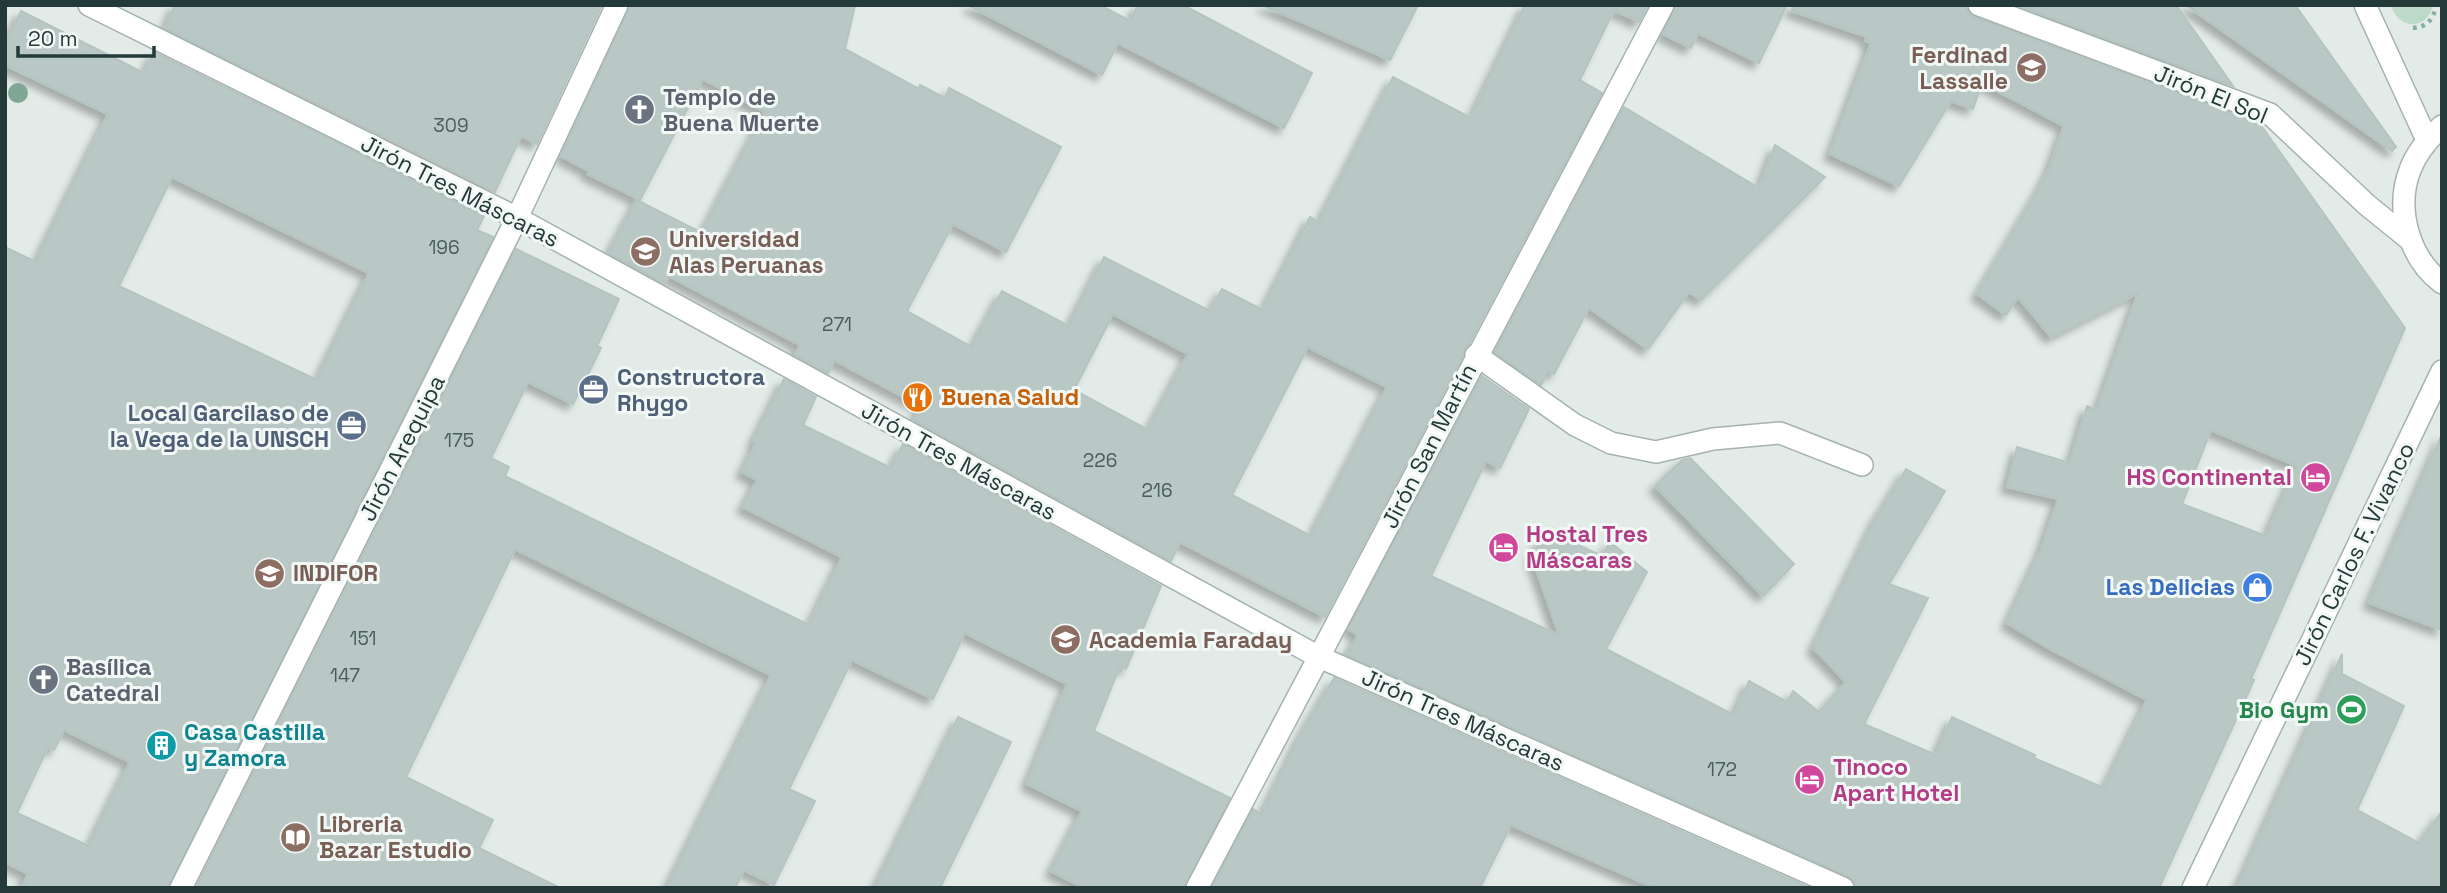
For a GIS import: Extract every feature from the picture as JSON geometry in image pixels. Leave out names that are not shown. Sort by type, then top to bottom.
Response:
[{"type":"street","name":"Jirón Tres Máscaras","points":[[89,5],[517,218],[1317,656],[1843,888]]},
{"type":"street","name":"Jirón Arequipa","points":[[181,888],[517,218],[617,5]]},
{"type":"street","name":"Jirón San Martín","points":[[1197,888],[1317,656],[1343,612],[1476,355],[1663,5]]},
{"type":"street","name":"Jirón El Sol","points":[[1979,5],[2270,114],[2367,205],[2410,239]]},
{"type":"street","points":[[2365,5],[2434,133],[2410,170],[2403,204],[2410,239],[2421,262],[2442,283]]},
{"type":"street","points":[[1476,355],[1575,425],[1611,443],[1656,452],[1713,439],[1780,433],[1862,465]]},
{"type":"street","name":"Jirón Carlos F. Vivanco","points":[[2193,888],[2442,371]]},
{"type":"green space","points":[[2391,5],[2433,5],[2425,19],[2412,24],[2400,19]]},
{"type":"building","points":[[175,5],[602,5],[537,144],[521,136],[495,192],[165,28]]},
{"type":"building","points":[[630,5],[855,5],[845,49],[919,89],[920,85],[945,98],[949,88],[1061,147],[1006,252],[953,224],[907,311],[972,347],[1002,291],[1069,326],[1104,257],[1210,311],[1222,289],[1263,310],[1310,217],[1319,222],[1393,77],[1471,118],[1525,5],[1648,5],[1639,22],[1614,10],[1580,80],[1602,93],[1325,617],[1180,542],[1171,561],[914,420],[921,406],[834,360],[828,373],[795,355],[800,345],[669,276],[665,284],[609,253],[637,200],[702,233],[765,112],[703,79],[640,200],[588,174],[589,171],[561,156]],"holes":[[[1113,314],[1188,354],[1148,430],[1074,390]],[[1308,347],[1387,387],[1311,536],[1232,495]]]},
{"type":"building","points":[[968,5],[1100,5],[1130,21],[1138,5],[1183,5],[1312,73],[1284,128],[1118,43],[1102,75]]},
{"type":"building","points":[[1262,5],[1418,5],[1390,60]]},
{"type":"building","points":[[1676,5],[1787,5],[1759,63],[1698,33],[1691,48],[1663,34]]},
{"type":"building","points":[[1793,5],[1966,5],[1974,17],[2260,124],[2405,328],[2251,679],[2254,680],[2159,888],[1856,888],[1854,881],[1848,876],[1347,655],[1358,635],[1348,629],[1482,376],[1529,409],[1500,468],[1486,461],[1431,576],[1559,635],[1532,557],[1540,541],[1557,535],[1602,556],[1610,542],[1647,572],[1606,649],[1734,715],[1749,681],[1787,702],[1793,691],[1819,712],[1846,682],[1813,648],[1874,522],[1906,469],[1945,491],[1889,584],[1928,598],[1864,724],[1936,755],[1952,717],[2035,755],[2034,758],[2104,788],[2147,700],[2048,648],[2007,623],[2041,550],[2058,499],[2007,487],[2017,447],[2070,463],[2087,406],[2097,410],[2138,293],[2051,337],[2018,297],[2006,315],[1977,294],[2040,187],[2064,126],[1982,83],[1973,109],[1951,101],[1899,186],[1830,154],[1871,43],[1865,41],[1867,37],[1792,11]],"holes":[[[2211,430],[2297,466],[2266,536],[2182,504]]]},
{"type":"building","points":[[2017,5],[2176,5],[2233,86]]},
{"type":"building","points":[[2186,5],[2295,5],[2396,147],[2392,151]]},
{"type":"building","points":[[21,11],[144,73],[154,52],[484,216],[477,230],[493,237],[168,888],[22,888],[28,874],[5,862],[5,247],[36,262],[108,114],[5,65],[5,44]],"holes":[[[172,177],[369,273],[317,380],[119,286]],[[64,730],[130,762],[89,846],[17,813],[48,747],[54,750]]]},
{"type":"building","points":[[1624,107],[1759,188],[1775,145],[1825,177],[1701,300],[1689,292],[1648,349],[1589,308],[1554,374],[1548,371],[1541,385],[1495,352]]},
{"type":"building","points":[[516,249],[619,299],[597,346],[601,348],[573,404],[528,382],[491,458],[509,467],[505,476],[809,625],[842,557],[743,507],[757,480],[742,472],[756,443],[753,442],[784,379],[816,397],[803,425],[891,468],[903,444],[1161,586],[1126,669],[1120,666],[1094,731],[1230,798],[1184,888],[1084,888],[1051,871],[1082,811],[1027,784],[1067,684],[965,633],[933,699],[852,660],[789,789],[815,801],[774,885],[744,870],[735,888],[667,888],[771,675],[515,549],[406,777],[493,820],[479,848],[560,888],[196,888]]},
{"type":"building","points":[[2442,434],[2442,630],[2369,603]]},
{"type":"building","points":[[1690,458],[1794,564],[1763,596],[1655,486],[1682,460]]},
{"type":"building","points":[[2342,654],[2342,674],[2404,706],[2357,810],[2419,843],[2442,811],[2442,888],[2237,888]]},
{"type":"building","points":[[1334,678],[1810,888],[1655,888],[1511,825],[1480,888],[1212,888],[1253,809],[1262,814],[1302,733]]},
{"type":"building","points":[[958,717],[1011,742],[940,888],[875,888]]},
{"type":"place","name":"Ferdinad Lassalle","points":[[2031,68]]},
{"type":"place","name":"Templo de Buena Muerte","points":[[640,110]]},
{"type":"place","name":"Universidad Alas Peruanas","points":[[646,252]]},
{"type":"place","name":"Constructora Rhygo","points":[[594,390]]},
{"type":"place","name":"Buena Salud","points":[[918,397]]},
{"type":"place","name":"Local Garcilaso de la Vega de la UNSCH","points":[[352,426]]},
{"type":"place","name":"HS Continental","points":[[2315,477]]},
{"type":"place","name":"Hostal Tres Máscaras","points":[[1503,547]]},
{"type":"place","name":"INDIFOR","points":[[270,573]]},
{"type":"place","name":"Las Delicias","points":[[2258,587]]},
{"type":"place","name":"Academia Faraday","points":[[1066,640]]},
{"type":"place","name":"Basílica Catedral","points":[[43,680]]},
{"type":"place","name":"Bio Gym","points":[[2352,710]]},
{"type":"place","name":"Casa Castilla y Zamora","points":[[161,745]]},
{"type":"place","name":"Tinoco Apart Hotel","points":[[1810,780]]},
{"type":"place","name":"Libreria Bazar Estudio","points":[[296,837]]}]
